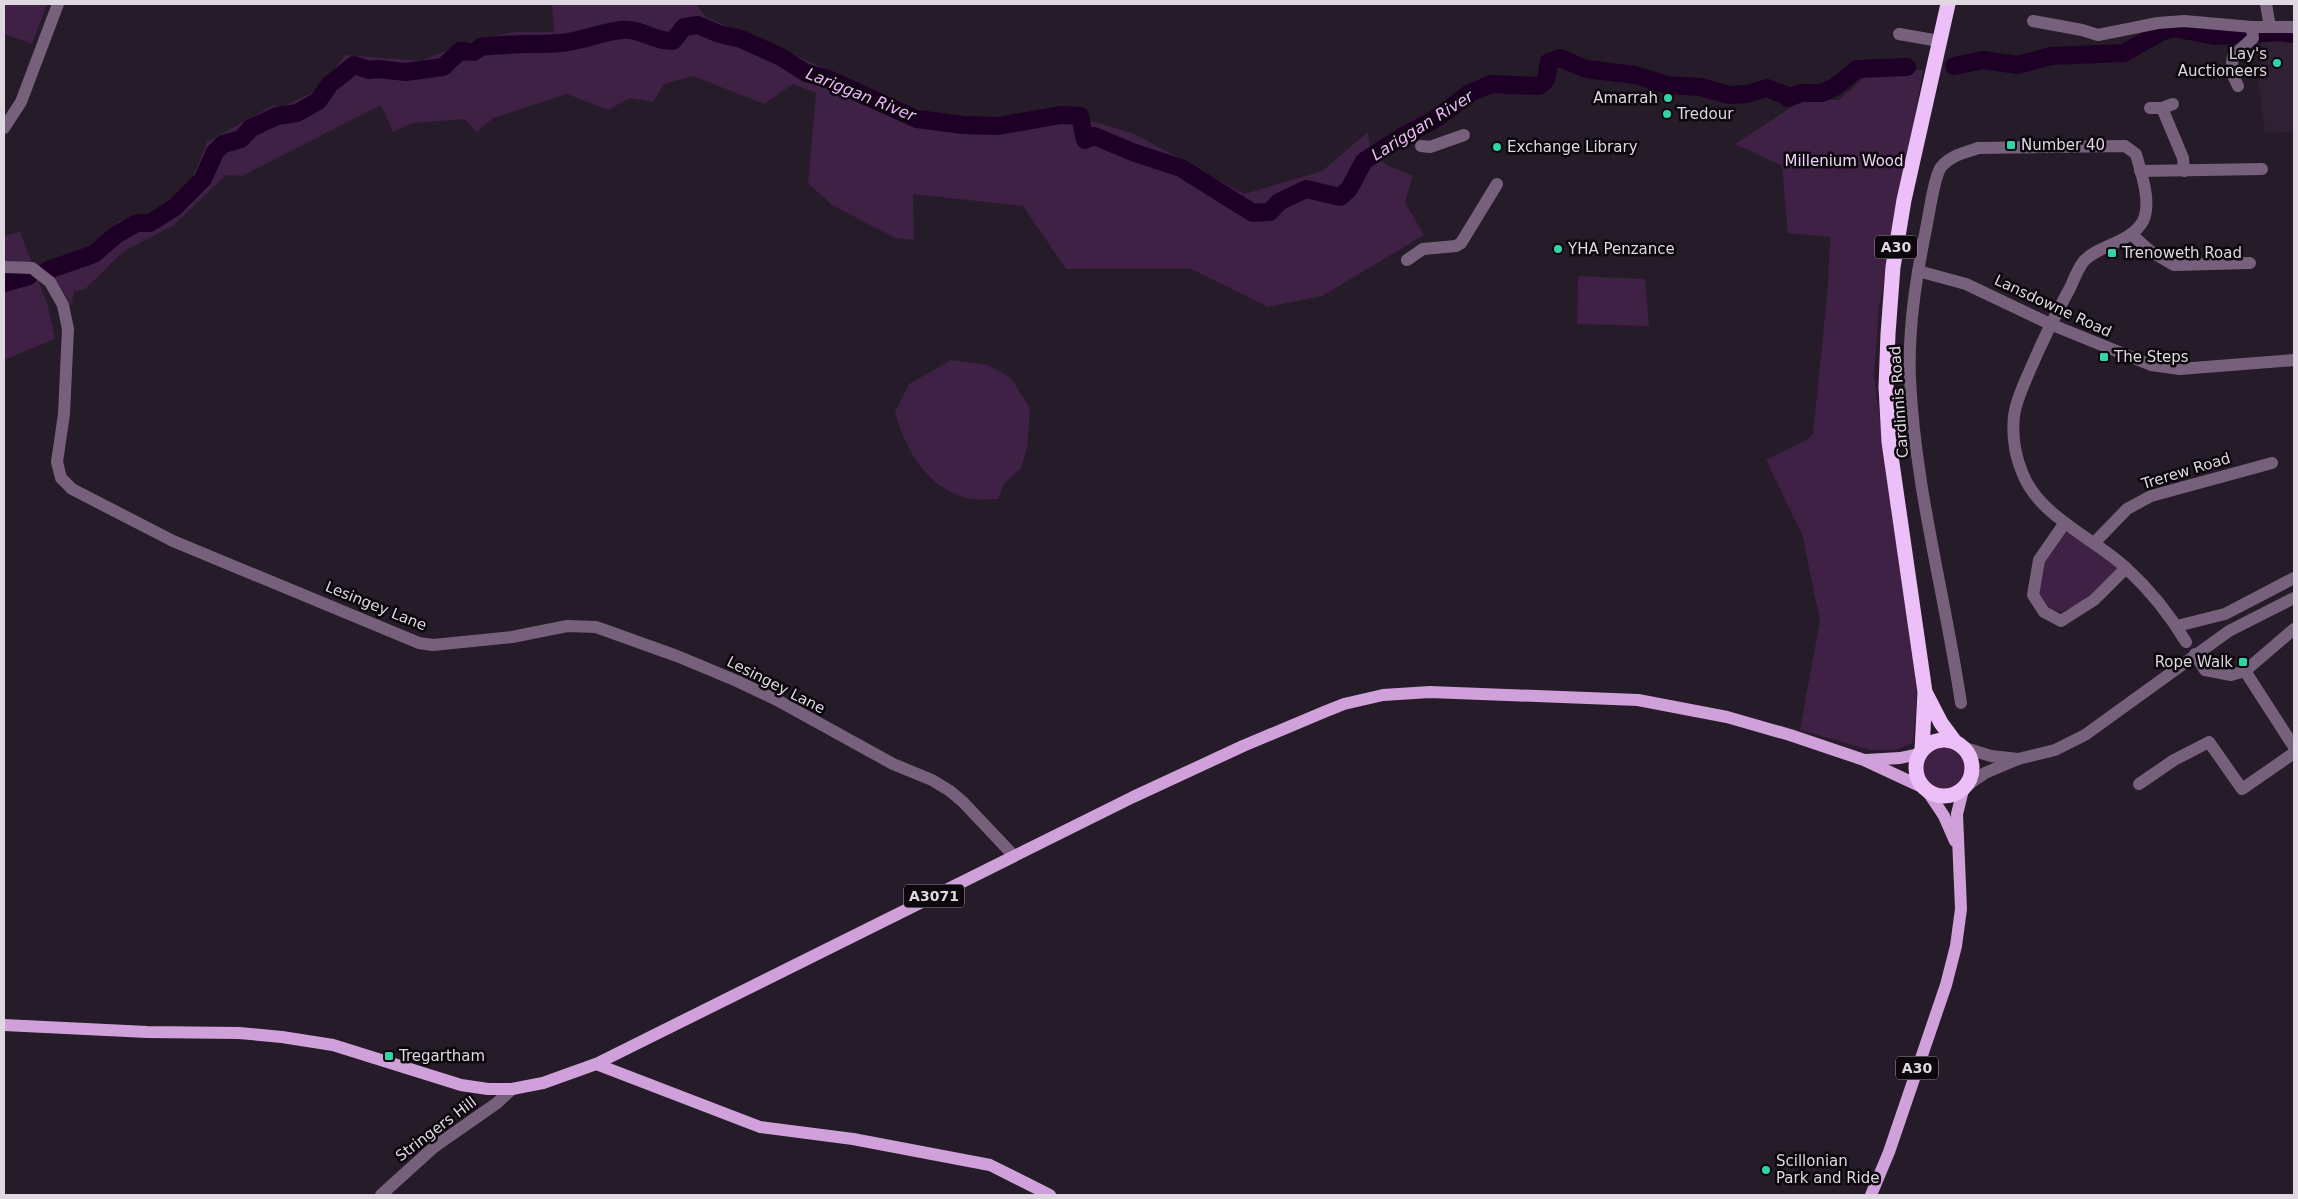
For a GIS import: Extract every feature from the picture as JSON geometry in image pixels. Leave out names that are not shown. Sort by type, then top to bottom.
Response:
[{"type":"highway","name":"A30","points":[[1921,752],[1926,692],[1889,442],[1886,387],[1893,267],[1904,200],[1948,4]]},
{"type":"highway","name":"A30","points":[[1926,692],[1934,710],[1960,745]]},
{"type":"highway","points":[[1945,740],[1960,745],[1970,756],[1972,765],[1972,775],[1964,788],[1946,797],[1925,790],[1915,771],[1921,752],[1935,741],[1945,740]]},
{"type":"main road","name":"A3071","points":[[4,1025],[146,1032],[239,1033],[282,1037],[333,1045],[461,1085],[512,1089],[543,1083],[596,1064],[1014,856],[1243,746],[1344,704],[1383,695],[1430,692],[1638,700],[1727,717],[1790,735],[1864,760],[1925,790]]},
{"type":"main road","name":"A3071","points":[[1864,760],[1900,758],[1921,752]]},
{"type":"main road","name":"A30","points":[[1871,1195],[1889,1152],[1946,985],[1956,946],[1961,909],[1956,845],[1957,814],[1964,788]]},
{"type":"main road","name":"A30","points":[[1925,790],[1944,816],[1956,845]]},
{"type":"main road","points":[[596,1064],[760,1127],[853,1139],[990,1165],[1050,1195]]},
{"type":"street","points":[[4,128],[21,102],[58,4]]},
{"type":"street","points":[[2266,4],[2270,27]]},
{"type":"street","points":[[2033,21],[2082,30],[2098,35],[2184,21],[2252,32],[2270,27],[2294,27]]},
{"type":"street","points":[[2238,86],[2231,71],[2232,56],[2252,32]]},
{"type":"street","points":[[1899,34],[1940,41]]},
{"type":"street","points":[[2162,107],[2183,158],[2184,171]]},
{"type":"street","points":[[1421,146],[1430,147],[1464,135]]},
{"type":"street","name":"Cardinnis Road","points":[[1961,703],[1917,455],[1910,370],[1911,326],[1918,271],[1932,197],[1941,168],[1956,154],[1978,148],[2125,146],[2136,154],[2140,170]]},
{"type":"street","points":[[2186,642],[2177,626],[2151,594],[2126,568],[2094,542],[2064,524],[2039,499],[2022,474],[2014,447],[2014,416],[2022,389],[2050,324],[2084,260],[2131,234],[2142,222],[2147,209],[2140,170],[2262,170]]},
{"type":"street","points":[[1407,260],[1422,249],[1456,246],[1461,243],[1497,184]]},
{"type":"street","points":[[2131,234],[2150,251],[2174,265],[2250,263]]},
{"type":"street","name":"Lesingey Lane","points":[[4,267],[32,268],[50,282],[63,305],[68,329],[64,414],[57,462],[61,478],[72,489],[173,541],[419,643],[433,645],[512,637],[567,626],[596,627],[677,656],[777,700],[893,764],[950,791],[963,802],[1014,856]]},
{"type":"street","name":"Lansdowne Road","points":[[1918,271],[1966,284],[2050,324],[2151,365],[2180,369],[2294,360]]},
{"type":"street","name":"Trerew Road","points":[[2094,542],[2127,509],[2150,496],[2272,463]]},
{"type":"street","points":[[2064,524],[2039,560],[2033,595],[2044,612],[2061,621],[2094,600],[2126,568]]},
{"type":"street","points":[[2177,626],[2225,614],[2294,578]]},
{"type":"street","points":[[1960,745],[1991,756],[2018,759],[2036,757],[2055,750],[2085,735],[2228,631],[2294,598]]},
{"type":"street","points":[[2195,654],[2204,670],[2231,675],[2245,671],[2294,629]]},
{"type":"street","points":[[2245,671],[2294,747]]},
{"type":"street","points":[[2139,784],[2174,760],[2209,742],[2242,789],[2294,753]]},
{"type":"street","points":[[1964,788],[1986,773],[2018,759]]},
{"type":"street","name":"Stringers Hill","points":[[381,1195],[434,1147],[497,1103],[512,1089]]},
{"type":"shaded area","name":"Lay's Auctioneers","points":[[2263,35],[2294,39],[2294,132],[2265,133],[2259,87]]},
{"type":"green space","points":[[4,4],[47,4],[32,44],[4,34]]},
{"type":"green space","points":[[552,4],[696,4],[706,17],[928,113],[997,120],[1051,109],[1135,134],[1244,194],[1322,171],[1368,132],[1371,152],[1387,165],[1413,176],[1405,202],[1424,235],[1322,296],[1268,307],[1191,269],[1066,269],[1023,206],[913,194],[914,240],[895,238],[832,205],[808,183],[816,93],[793,84],[764,104],[693,76],[664,84],[653,102],[630,98],[608,110],[567,94],[493,118],[477,132],[465,119],[412,123],[393,132],[381,105],[242,176],[226,175],[174,225],[124,251],[84,290],[74,291],[71,307],[66,295],[43,265],[88,252],[119,221],[153,215],[192,179],[207,142],[272,106],[283,106],[319,90],[345,55],[421,61],[468,42],[514,32],[554,32]]},
{"type":"green space","name":"Millenium Wood","points":[[1923,70],[1879,308],[1874,377],[1917,693],[1913,743],[1895,750],[1870,750],[1800,730],[1820,620],[1802,534],[1766,460],[1810,438],[1813,433],[1828,286],[1830,237],[1788,233],[1782,166],[1735,144],[1802,100],[1839,100],[1868,74]]},
{"type":"green space","points":[[20,232],[48,306],[55,339],[4,360],[4,236]]},
{"type":"green space","points":[[1578,276],[1645,279],[1649,326],[1577,324]]},
{"type":"green space","points":[[951,360],[988,365],[1011,378],[1030,408],[1027,448],[1021,468],[1004,484],[998,499],[971,499],[953,493],[929,476],[920,466],[905,440],[895,412],[909,384]]},
{"type":"green space","points":[[2062,529],[2070,532],[2117,568],[2116,574],[2079,604],[2062,612],[2050,609],[2038,595],[2043,555]]},
{"type":"green space","points":[[1941,746],[1949,746],[1961,752],[1967,768],[1961,784],[1949,790],[1941,790],[1929,784],[1923,772],[1923,764],[1929,752]]},
{"type":"waterway","name":"Lariggan River","points":[[48,270],[94,254],[116,235],[137,223],[150,223],[175,207],[203,179],[215,152],[223,144],[241,139],[251,128],[277,116],[297,113],[318,101],[330,84],[354,65],[369,70],[406,72],[443,67],[460,51],[474,52],[481,47],[501,45],[561,43],[622,30],[635,31],[666,41],[673,41],[684,27],[698,25],[719,34],[741,39],[781,57],[806,73],[828,79],[917,119],[963,125],[998,126],[1061,115],[1080,116],[1085,140],[1094,136],[1135,153],[1181,168],[1253,213],[1270,212],[1279,202],[1306,189],[1340,197],[1349,189],[1364,161],[1400,138],[1437,118],[1470,93],[1491,84],[1539,86],[1546,80],[1549,62],[1560,58],[1586,69],[1635,75],[1667,85],[1700,87],[1730,95],[1747,94],[1767,88],[1785,95]]},
{"type":"waterway","name":"Lariggan River","points":[[1954,66],[1983,60],[2018,65],[2050,56],[2124,53],[2161,32],[2173,28],[2215,36],[2279,32],[2294,34]]},
{"type":"waterway","name":"Lariggan River","points":[[1788,98],[1801,93],[1822,93],[1835,87],[1857,69],[1907,67]]},
{"type":"waterway","name":"Lariggan River","points":[[4,283],[29,276]]},
{"type":"place","name":"Lay's Auctioneers","points":[[2277,63]]},
{"type":"place","name":"Amarrah","points":[[1668,98]]},
{"type":"place","name":"Tredour","points":[[1667,114]]},
{"type":"place","name":"Number 40","points":[[2011,145]]},
{"type":"place","name":"Exchange Library","points":[[1497,147]]},
{"type":"place","name":"YHA Penzance","points":[[1558,249]]},
{"type":"place","name":"Trenoweth Road","points":[[2112,253]]},
{"type":"place","name":"The Steps","points":[[2104,357]]},
{"type":"place","name":"Rope Walk","points":[[2243,662]]},
{"type":"place","name":"Tregartham","points":[[389,1056]]},
{"type":"place","name":"Scillonian Park and Ride","points":[[1766,1170]]}]
